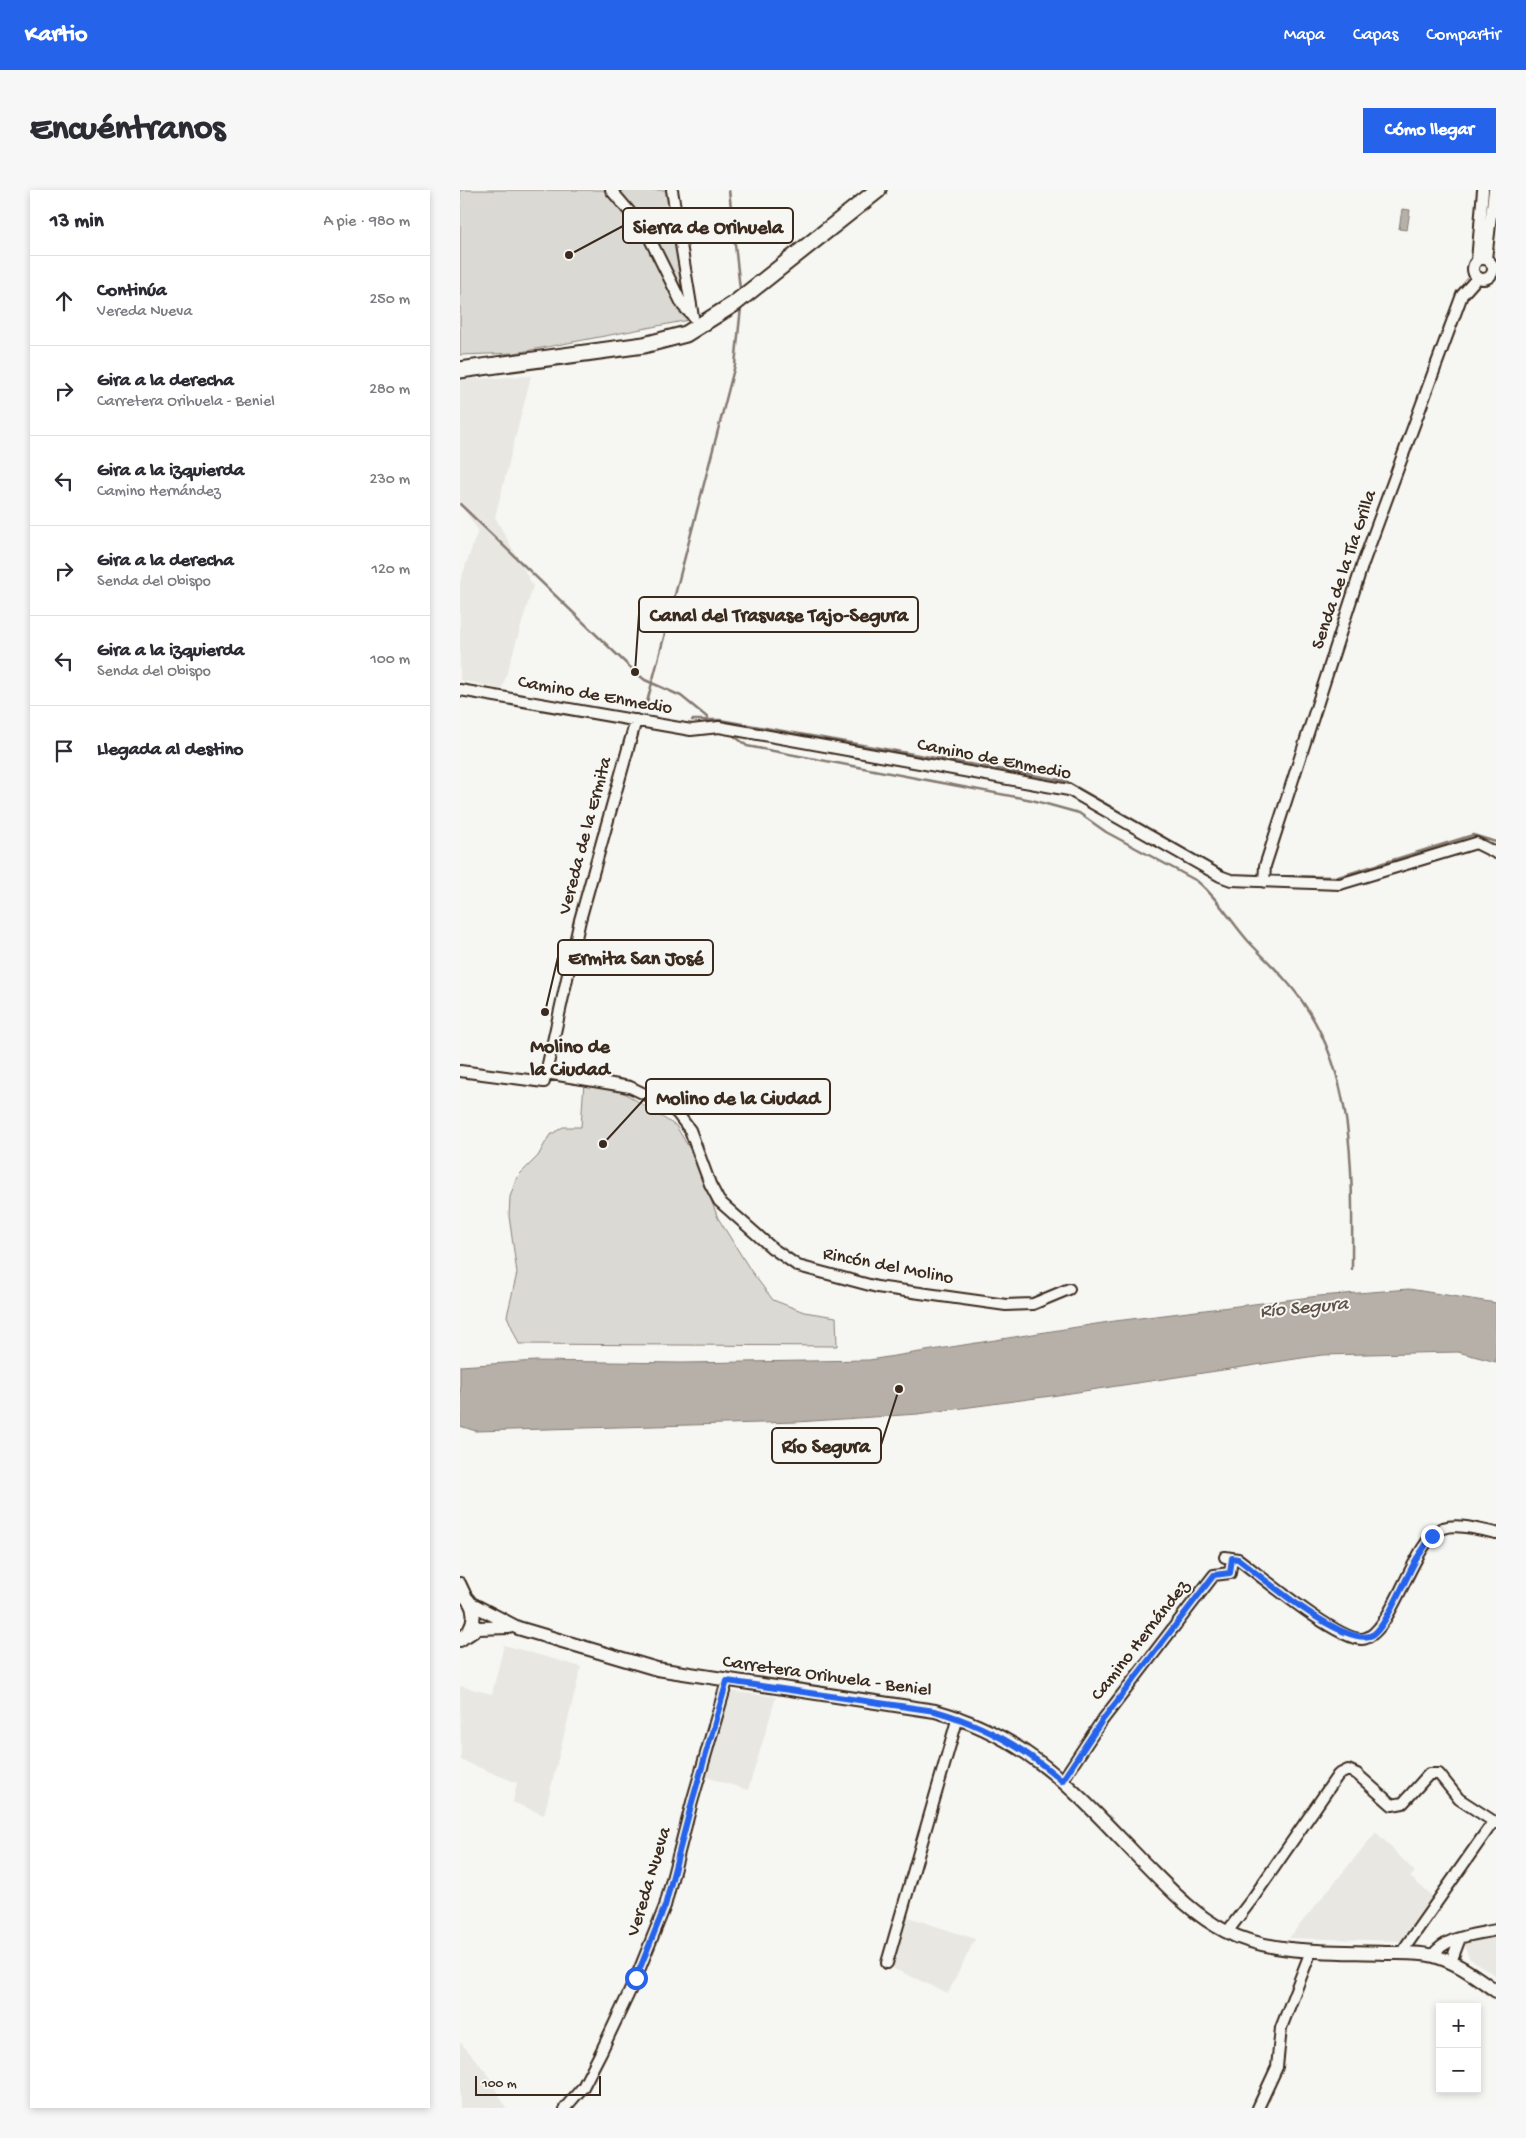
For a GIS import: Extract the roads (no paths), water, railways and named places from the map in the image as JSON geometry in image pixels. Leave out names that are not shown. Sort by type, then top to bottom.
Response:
[{"type":"highway","points":[[461,370],[644,346],[678,337],[694,323],[734,304],[878,190]]},
{"type":"main road","name":"Carretera Orihuela - Beniel","points":[[466,1598],[518,1628],[657,1669],[935,1711],[989,1729],[1017,1745],[1062,1781],[1173,1893],[1192,1910],[1227,1932],[1250,1941],[1311,1950],[1432,1956],[1451,1962],[1496,1990]]},
{"type":"main road","points":[[463,1638],[474,1620],[466,1598]]},
{"type":"main road","name":"Carretera Orihuela - Beniel","points":[[463,1638],[478,1628],[518,1628]]},
{"type":"street","points":[[611,190],[646,231],[683,306],[694,323]]},
{"type":"street","points":[[672,190],[694,323]]},
{"type":"street","points":[[1482,260],[1483,190]]},
{"type":"street","points":[[1482,260],[1493,265],[1491,274],[1486,278],[1478,276],[1474,269],[1482,260],[1494,190]]},
{"type":"street","name":"Senda de la Tía Grilla","points":[[1264,882],[1266,866],[1362,566],[1462,295],[1478,276]]},
{"type":"street","name":"Camino de Enmedio","points":[[460,690],[691,730],[719,727],[1069,790],[1220,876],[1242,882],[1340,884],[1476,843],[1496,853]]},
{"type":"street","name":"Vereda de la Ermita","points":[[546,1073],[580,920],[636,720]]},
{"type":"street","points":[[460,1071],[544,1082],[546,1073]]},
{"type":"street","name":"Rincón del Molino","points":[[546,1073],[630,1087],[662,1102],[677,1113],[690,1130],[699,1148],[710,1184],[719,1201],[772,1248],[798,1266],[877,1287],[1006,1305],[1032,1304],[1069,1289]]},
{"type":"street","name":"Camino Hernández","points":[[1062,1781],[1101,1722],[1214,1575],[1230,1573],[1229,1558],[1238,1559],[1338,1631],[1362,1639],[1374,1634],[1385,1619],[1417,1558],[1432,1536],[1443,1528],[1464,1526],[1496,1533]]},
{"type":"street","points":[[460,1583],[466,1598]]},
{"type":"street","name":"Vereda Nueva","points":[[565,2108],[583,2087],[602,2052],[636,1978],[665,1906],[692,1802],[727,1681]]},
{"type":"street","points":[[887,1963],[958,1718]]},
{"type":"street","points":[[1227,1932],[1254,1898],[1338,1775],[1348,1770],[1357,1774],[1392,1805],[1403,1803],[1429,1774],[1439,1774],[1459,1799],[1495,1822],[1401,1953]]},
{"type":"street","points":[[1432,1956],[1440,1946],[1460,1938],[1496,1930]]},
{"type":"street","points":[[1451,1962],[1460,1938]]},
{"type":"street","points":[[1258,2108],[1278,2066],[1281,2028],[1311,1950]]},
{"type":"water","points":[[1402,209],[1410,210],[1407,230],[1399,229]]},
{"type":"water","points":[[1409,1289],[1496,1303],[1496,1362],[1458,1352],[1322,1355],[918,1414],[797,1422],[476,1431],[460,1426],[460,1366],[536,1361],[682,1363],[869,1360],[1115,1321],[1319,1296]]},
{"type":"waterway","points":[[729,190],[740,289]]},
{"type":"waterway","points":[[646,706],[735,365],[741,307]]},
{"type":"waterway","points":[[460,504],[635,672],[645,680],[681,696],[708,718]]},
{"type":"waterway","points":[[692,720],[720,720],[1066,781],[1230,875],[1260,876]]},
{"type":"waterway","points":[[733,735],[747,746],[1032,800],[1079,813],[1106,832],[1197,881],[1211,895],[1249,942],[1292,987],[1321,1034],[1334,1066],[1348,1132],[1352,1201],[1352,1269]]},
{"type":"waterway","points":[[1270,876],[1338,877],[1473,835],[1496,842]]},
{"type":"place","name":"Sierra de Orihuela","points":[[569,255]]},
{"type":"place","name":"Canal del Trasvase Tajo-Segura","points":[[635,672]]},
{"type":"place","name":"Ermita San José","points":[[545,1012]]},
{"type":"place","name":"Molino de la Ciudad","points":[[603,1144]]},
{"type":"place","name":"Río Segura","points":[[899,1389]]},
{"type":"district","name":"Molino de la Ciudad","points":[[570,1060]]}]
